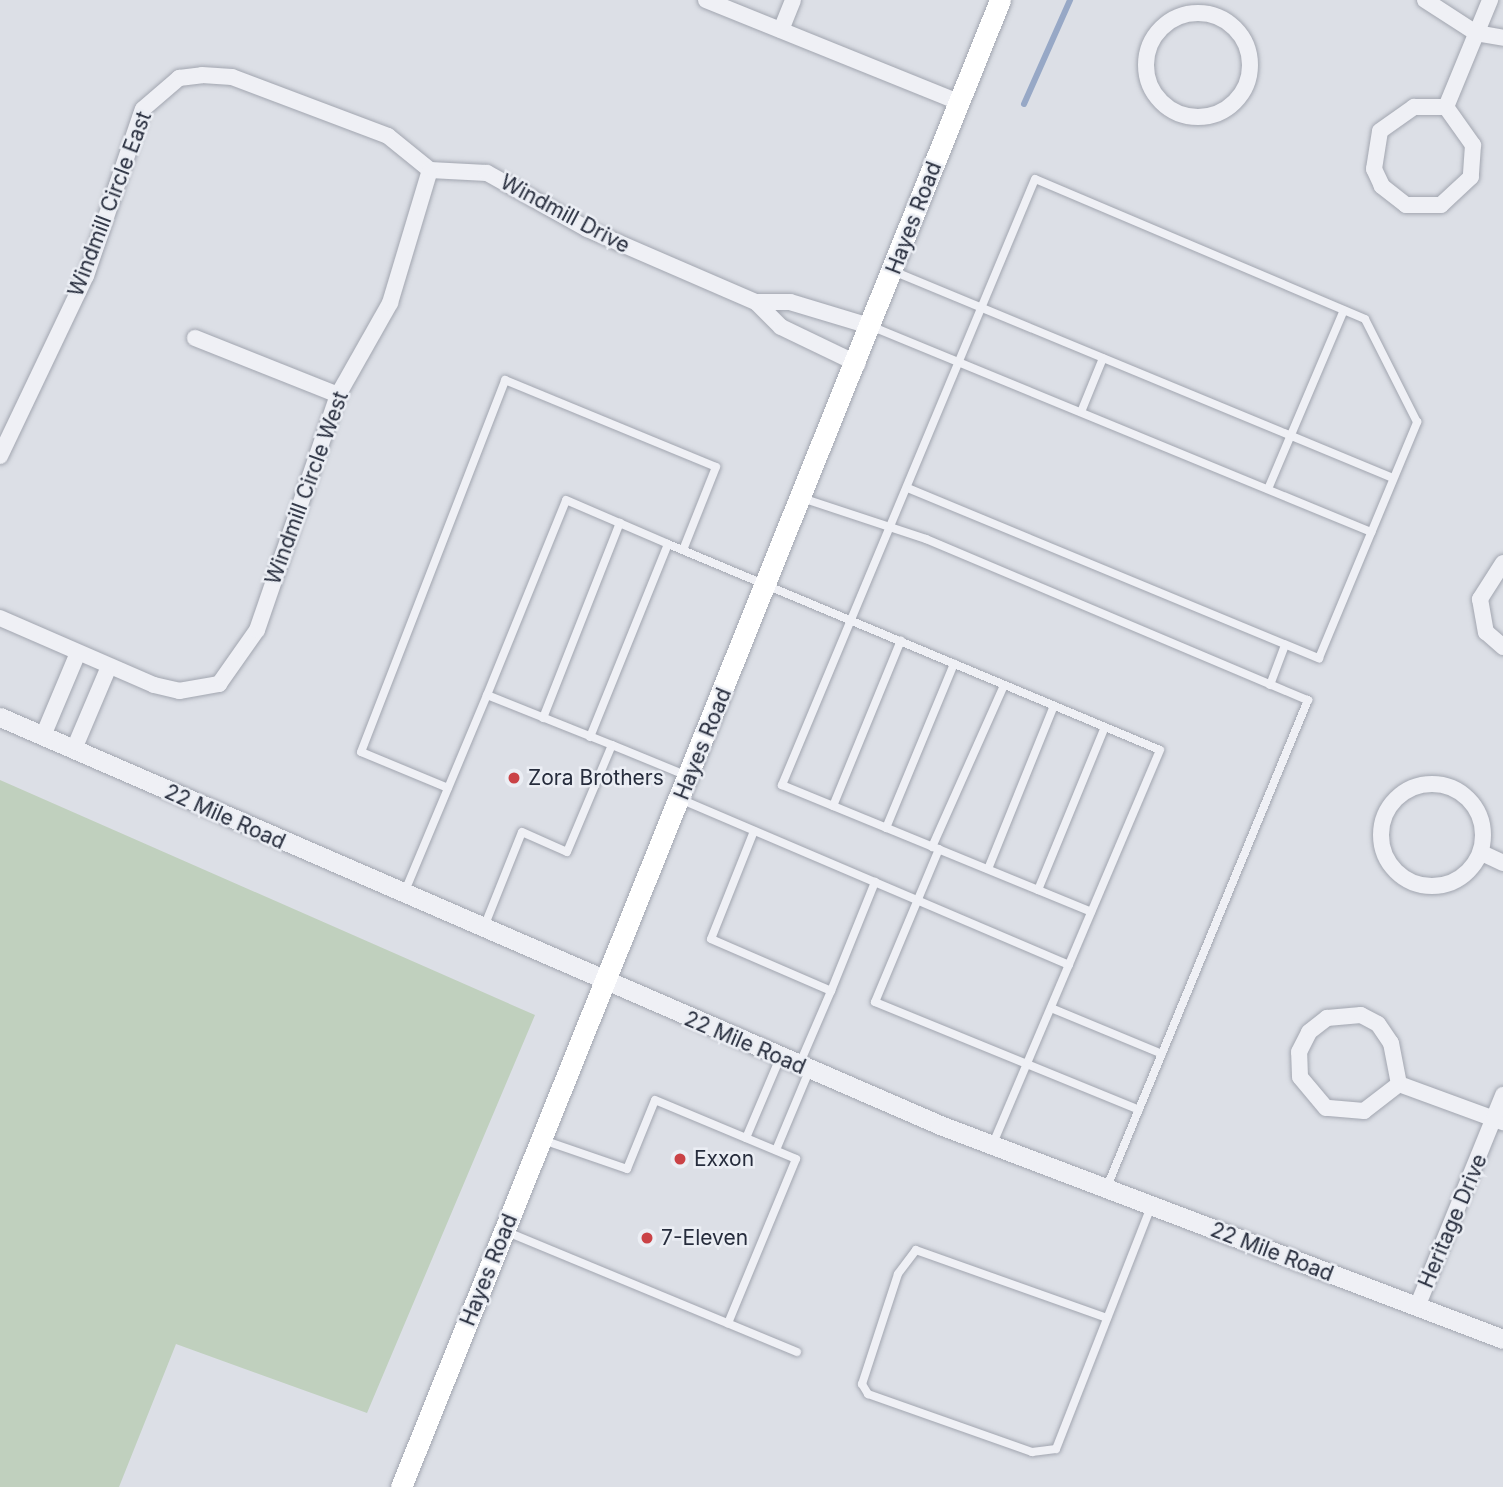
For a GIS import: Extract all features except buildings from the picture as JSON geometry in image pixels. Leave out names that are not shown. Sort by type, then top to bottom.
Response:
[{"type":"main road","name":"Hayes Road","points":[[401,1487],[873,327],[958,102],[1000,0]]},
{"type":"street","points":[[706,0],[958,102]]},
{"type":"street","points":[[781,30],[793,0]]},
{"type":"street","points":[[1424,0],[1476,33],[1503,38]]},
{"type":"street","points":[[1447,107],[1490,0]]},
{"type":"street","points":[[1221,6],[1247,49],[1246,85],[1212,115],[1179,113],[1156,96],[1147,77],[1150,46],[1166,25],[1221,6]]},
{"type":"street","name":"Windmill Circle East","points":[[0,456],[86,276],[143,108],[179,78],[232,77],[295,99],[388,136],[411,148],[430,170]]},
{"type":"street","points":[[1413,107],[1447,107],[1474,145],[1471,177],[1441,205],[1406,205],[1382,186],[1374,169],[1380,131],[1413,107]]},
{"type":"street","name":"Windmill Drive","points":[[430,170],[487,173],[587,229],[756,302],[781,327],[858,364]]},
{"type":"street","name":"Windmill Circle West","points":[[108,669],[179,691],[219,684],[257,630],[338,395],[390,303],[430,170]]},
{"type":"street","name":"Windmill Drive","points":[[756,302],[790,302],[873,327]]},
{"type":"street","points":[[195,338],[338,395]]},
{"type":"street","points":[[1503,563],[1480,598],[1486,632],[1503,647]]},
{"type":"street","points":[[0,618],[108,669],[74,749]]},
{"type":"street","points":[[43,736],[77,655]]},
{"type":"street","name":"22 Mile Road","points":[[0,717],[403,896],[992,1146],[1503,1339]]},
{"type":"street","points":[[1446,786],[1476,810],[1484,854],[1457,880],[1414,883],[1391,867],[1381,826],[1407,790],[1446,786]]},
{"type":"street","points":[[1484,854],[1503,863]]},
{"type":"street","points":[[1361,1016],[1378,1024],[1391,1043],[1399,1084],[1364,1111],[1326,1108],[1300,1077],[1299,1052],[1309,1032],[1327,1018],[1361,1016]]},
{"type":"street","points":[[1399,1084],[1499,1121]]},
{"type":"street","name":"Heritage Drive","points":[[1417,1307],[1499,1121],[1503,1095]]},
{"type":"lane","points":[[909,489],[1318,658],[1417,422],[1365,319],[1035,179],[909,489],[782,785],[1091,912]]},
{"type":"lane","points":[[893,271],[1394,478]]},
{"type":"lane","points":[[1268,489],[1344,310]]},
{"type":"lane","points":[[873,327],[1371,532]]},
{"type":"lane","points":[[1081,412],[1103,358]]},
{"type":"lane","points":[[448,788],[361,752],[505,380],[716,467],[683,550]]},
{"type":"lane","points":[[802,498],[891,531],[926,539],[1308,700],[1106,1189]]},
{"type":"lane","points":[[403,896],[566,500],[768,583],[1160,750],[992,1146]]},
{"type":"lane","points":[[543,718],[620,523]]},
{"type":"lane","points":[[590,737],[668,544]]},
{"type":"lane","points":[[833,806],[901,640]]},
{"type":"lane","points":[[1270,685],[1285,645]]},
{"type":"lane","points":[[886,828],[954,664]]},
{"type":"lane","points":[[1004,685],[875,1002],[1028,1062],[1139,1110]]},
{"type":"lane","points":[[487,695],[689,777]]},
{"type":"lane","points":[[988,869],[1054,706]]},
{"type":"lane","points":[[1038,890],[1105,727]]},
{"type":"lane","points":[[483,930],[522,832],[567,852],[612,745]]},
{"type":"lane","points":[[680,799],[1069,965]]},
{"type":"lane","points":[[754,831],[710,939],[831,991]]},
{"type":"lane","points":[[776,1150],[831,991],[875,882]]},
{"type":"lane","points":[[1051,1008],[1161,1054]]},
{"type":"lane","points":[[746,1138],[780,1058]]},
{"type":"lane","points":[[541,1139],[627,1169],[655,1100],[796,1159],[728,1323]]},
{"type":"lane","points":[[1107,1318],[916,1250],[898,1274],[862,1384],[868,1394],[1044,1453],[1063,1440],[1151,1207]]},
{"type":"lane","points":[[505,1231],[797,1352]]},
{"type":"green space","points":[[0,780],[535,1015],[367,1413],[176,1344],[119,1487],[0,1487]]},
{"type":"waterway","points":[[1024,104],[1070,0]]},
{"type":"place","name":"Zora Brothers","points":[[514,778]]},
{"type":"place","name":"Exxon","points":[[680,1159]]},
{"type":"place","name":"7-Eleven","points":[[647,1238]]}]
